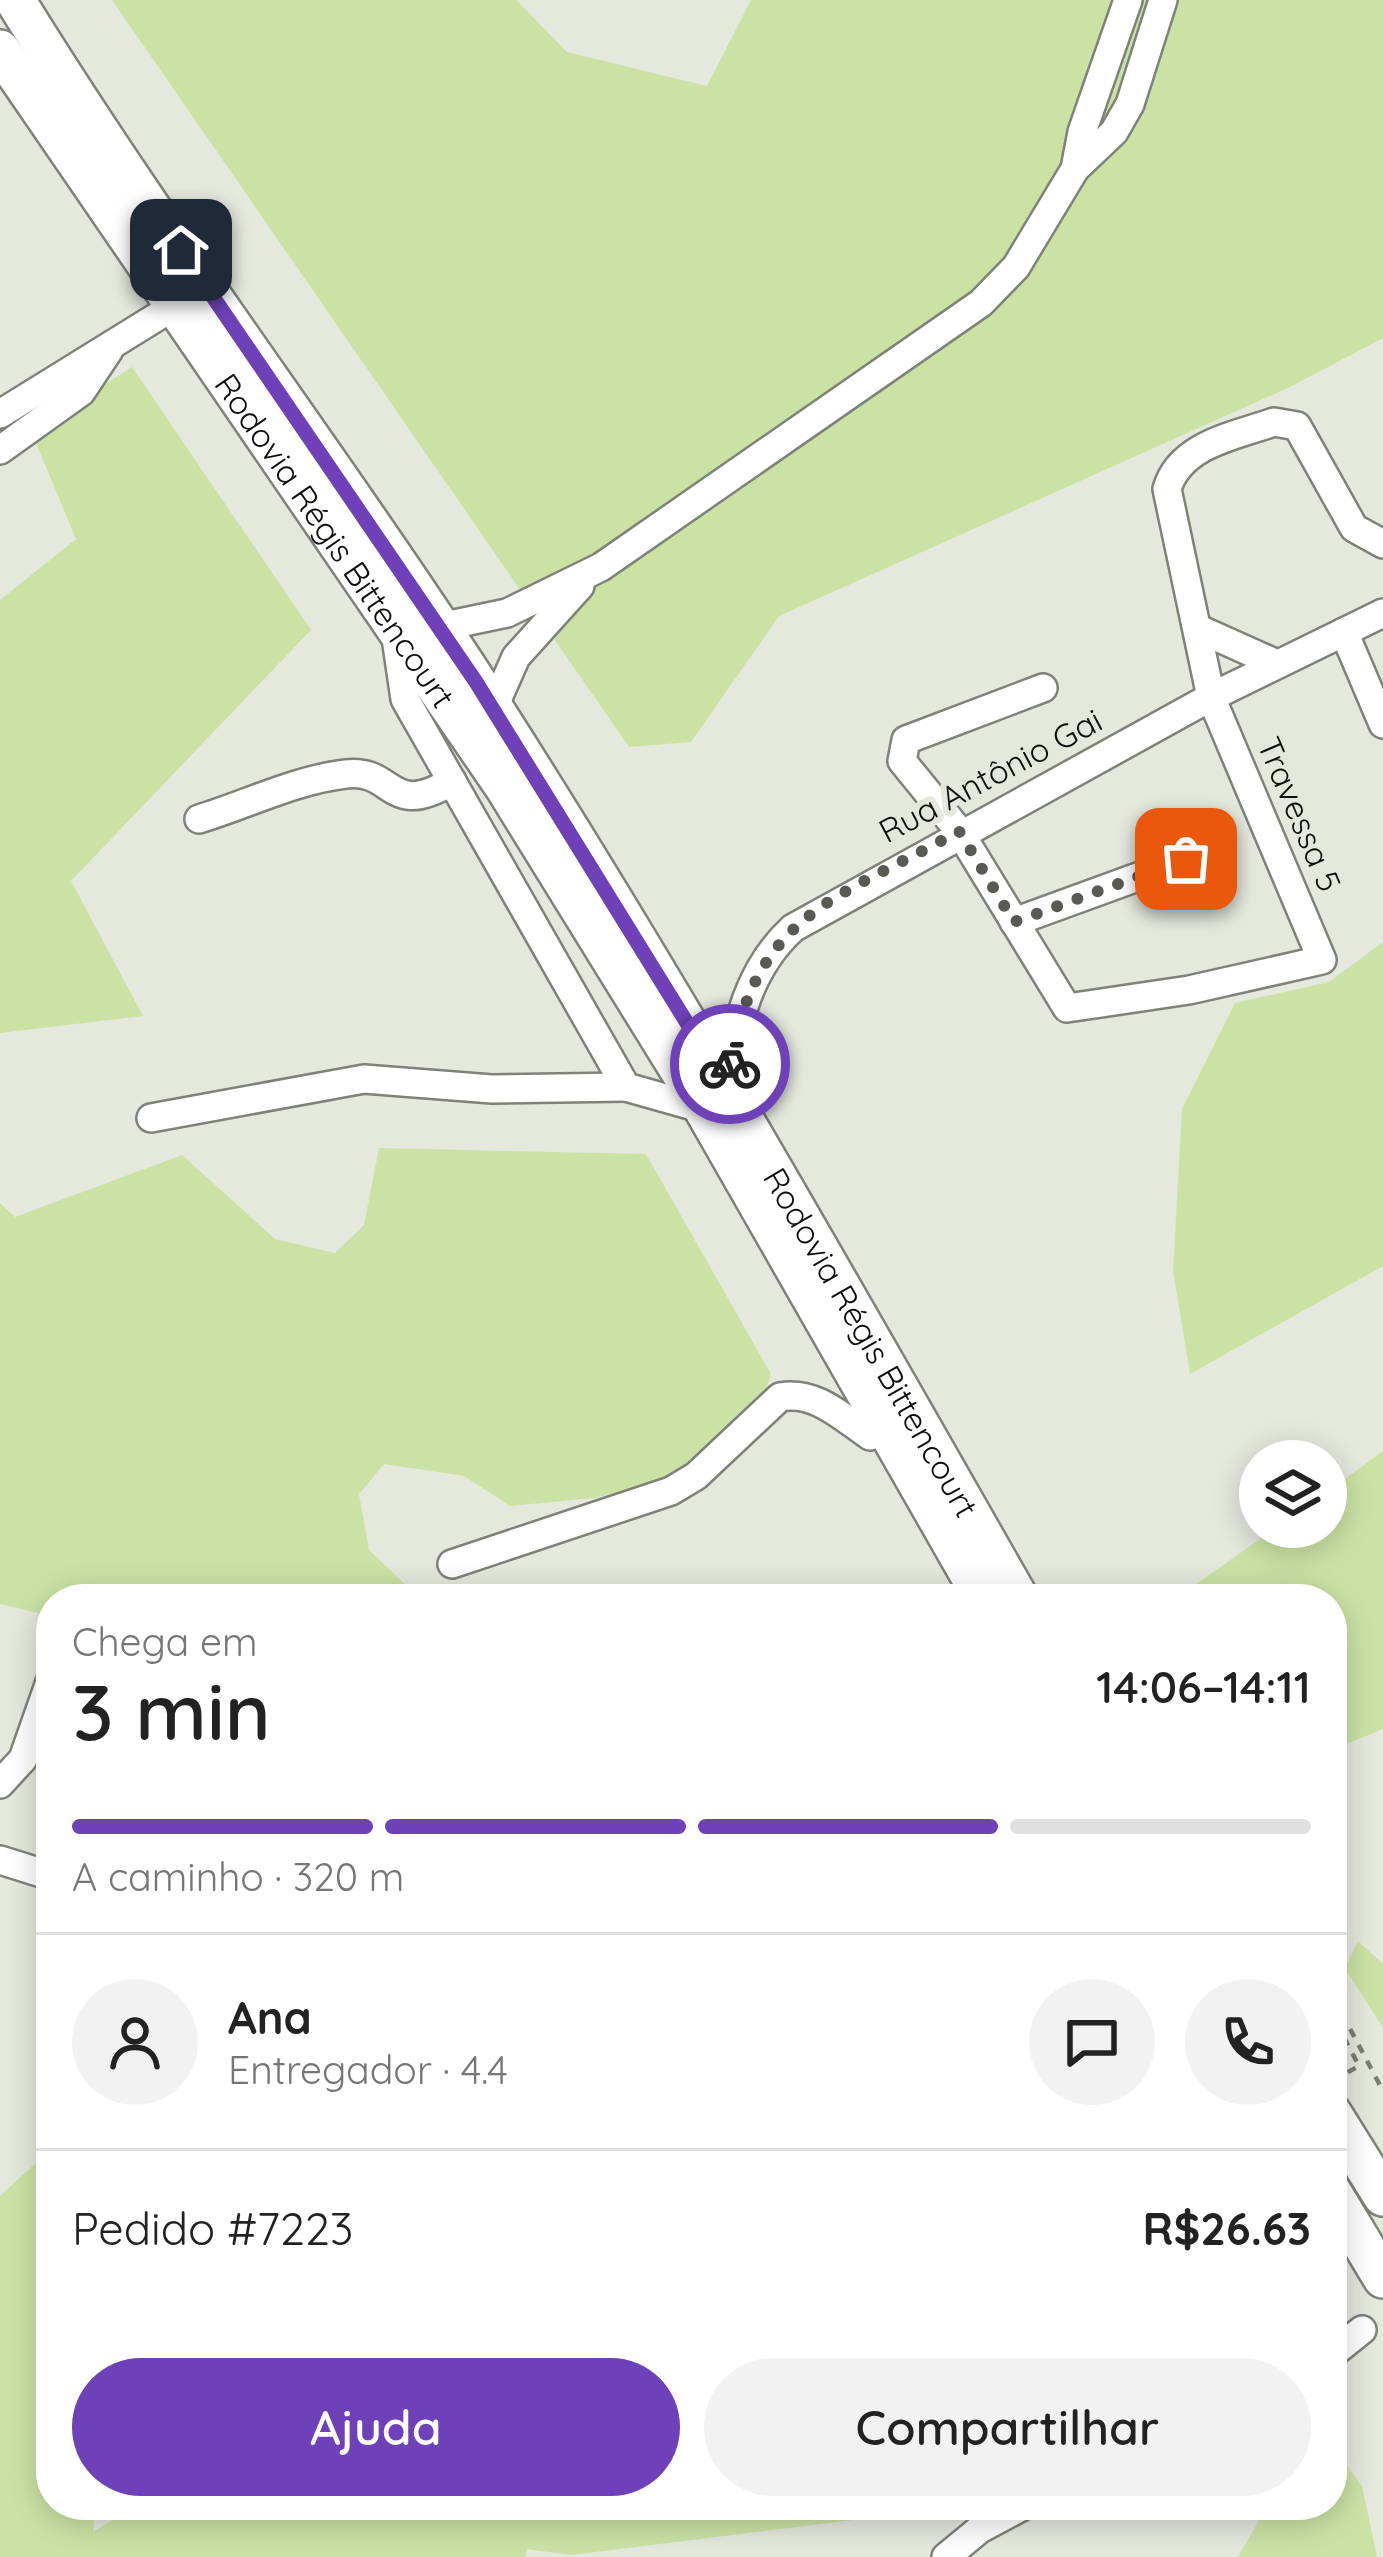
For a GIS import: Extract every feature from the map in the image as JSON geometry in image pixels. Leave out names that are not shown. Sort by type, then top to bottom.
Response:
[{"type":"highway","name":"Rodovia Régis Bittencourt","points":[[15,0],[494,709],[715,1098],[976,1584]]},
{"type":"highway","name":"Rodovia Régis Bittencourt","points":[[0,50],[392,615],[715,1098],[1010,1584]]},
{"type":"highway","points":[[1347,2138],[1383,2196]]},
{"type":"highway","points":[[1347,2218],[1383,2278]]},
{"type":"street","points":[[1075,169],[1082,132],[1128,0]]},
{"type":"street","points":[[440,627],[507,614],[601,567],[981,303],[1016,268],[1075,169],[1114,132],[1130,104],[1163,0]]},
{"type":"street","points":[[0,414],[176,305]]},
{"type":"street","points":[[0,450],[81,392],[110,346]]},
{"type":"street","name":"Travessa 5","points":[[1014,922],[1067,1008],[1189,990],[1322,960],[1211,697],[1167,489],[1172,472],[1187,454],[1274,422],[1287,422],[1297,427],[1354,528],[1383,544]]},
{"type":"street","points":[[494,709],[526,644],[601,567]]},
{"type":"street","name":"Rua Antônio Gai","points":[[715,1098],[747,992],[774,945],[821,908],[1211,697],[1383,613]]},
{"type":"street","points":[[392,615],[405,699],[626,1087]]},
{"type":"street","points":[[1199,629],[1277,664]]},
{"type":"street","points":[[1344,632],[1383,724]]},
{"type":"street","points":[[1043,688],[906,740],[901,748],[902,761],[959,831],[1014,922],[1186,859]]},
{"type":"street","points":[[199,819],[347,773],[410,798],[425,797],[452,781]]},
{"type":"street","points":[[152,1118],[364,1078],[491,1089],[626,1087],[715,1098]]},
{"type":"street","points":[[452,1564],[671,1491],[696,1477],[780,1397],[798,1394],[818,1401],[871,1436]]},
{"type":"street","points":[[0,1784],[23,1759],[36,1722]]},
{"type":"street","points":[[0,1860],[36,1871]]},
{"type":"street","points":[[946,2557],[996,2520]]},
{"type":"path","points":[[1347,2024],[1383,2091]]},
{"type":"path","points":[[1347,2043],[1359,2066],[1347,2073]]},
{"type":"green space","points":[[112,0],[516,0],[567,52],[707,86],[751,0],[1383,0],[1383,338],[1290,387],[779,616],[691,742],[629,747]]},
{"type":"green space","points":[[132,367],[311,630],[71,881],[143,1016],[0,1033],[0,600],[76,539],[31,431]]},
{"type":"green space","points":[[1383,942],[1383,1266],[1190,1374],[1173,1271],[1182,1109],[1235,1003],[1329,982]]},
{"type":"green space","points":[[379,1148],[646,1154],[771,1374],[750,1438],[665,1481],[594,1498],[510,1506],[464,1476],[384,1464],[359,1494],[369,1550],[405,1584],[36,1584],[36,1612],[0,1604],[0,1203],[15,1217],[182,1155],[275,1239],[335,1253],[364,1225]]},
{"type":"green space","points":[[1383,1451],[1383,1729],[1347,1744],[1347,1584],[1196,1584],[1247,1548],[1347,1548],[1347,1478]]},
{"type":"green space","points":[[1358,1941],[1383,1964],[1383,2028],[1347,1971]]},
{"type":"green space","points":[[36,2163],[36,2520],[94,2520],[93,2532],[112,2520],[853,2520],[571,2555],[527,2549],[526,2557],[0,2557],[0,2196]]},
{"type":"green space","points":[[1347,2466],[1362,2486],[1377,2557],[1238,2557],[1259,2520],[1347,2520]]},
{"type":"way so far","points":[[730,1064],[747,992],[774,945],[821,908],[959,831],[1014,922],[1186,859]]},
{"type":"route","points":[[181,250],[476,682],[726,1086],[730,1064]]}]
